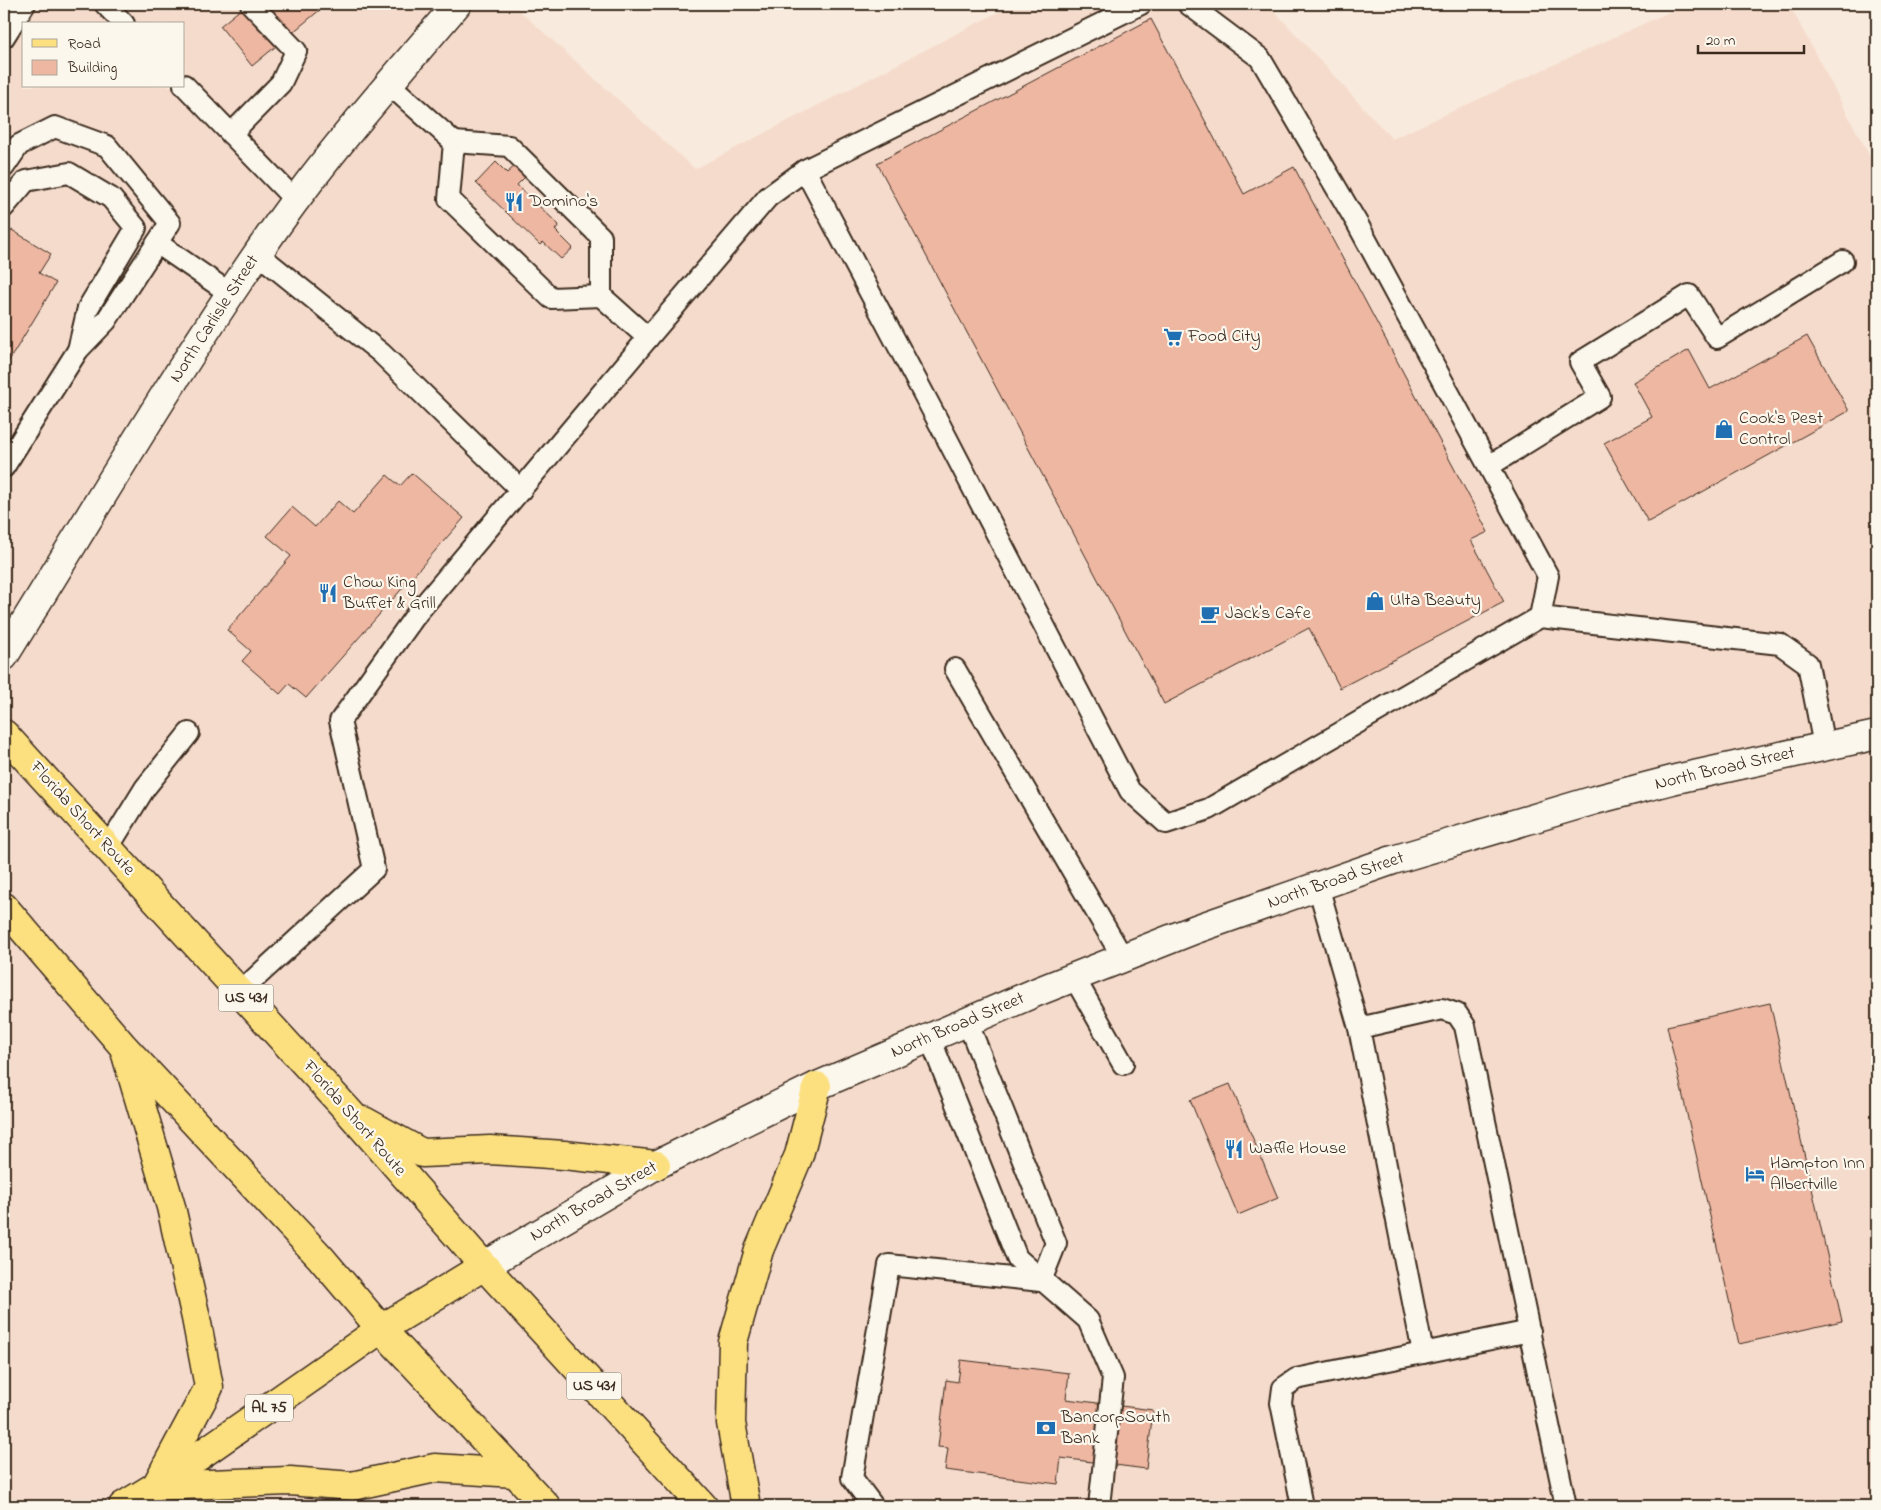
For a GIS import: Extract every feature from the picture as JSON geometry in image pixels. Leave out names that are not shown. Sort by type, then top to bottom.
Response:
[{"type":"main road","name":"North Carlisle Street","points":[[4,656],[208,328],[258,254],[356,122],[457,4]]},
{"type":"main road","name":"Florida Short Route","points":[[4,734],[351,1114],[484,1266],[703,1506]]},
{"type":"main road","name":"North Broad Street","points":[[123,1506],[156,1486],[381,1329],[484,1266],[656,1165],[817,1086],[968,1021],[1122,958],[1196,929],[1393,860],[1595,800],[1676,779],[1877,735]]},
{"type":"main road","points":[[4,907],[123,1046],[321,1258],[381,1329],[546,1506]]},
{"type":"main road","points":[[123,1046],[171,1207],[196,1318],[209,1388],[156,1486]]},
{"type":"main road","points":[[746,1506],[731,1423],[733,1342],[759,1250],[799,1154],[817,1086]]},
{"type":"main road","points":[[351,1114],[422,1153],[490,1150],[564,1154],[656,1165]]},
{"type":"main road","points":[[156,1486],[290,1481],[352,1486],[435,1468],[515,1473]]},
{"type":"lane","points":[[4,37],[25,4]]},
{"type":"lane","points":[[105,4],[122,22]]},
{"type":"lane","points":[[232,134],[281,83],[296,52],[250,4]]},
{"type":"lane","points":[[240,992],[374,869],[340,721],[418,612],[768,197],[804,170],[1141,4]]},
{"type":"lane","points":[[1188,4],[1260,58],[1358,223],[1548,576],[1540,617]]},
{"type":"lane","points":[[389,84],[454,142],[509,146],[601,237],[601,296]]},
{"type":"lane","points":[[185,86],[296,201]]},
{"type":"lane","points":[[4,167],[19,145],[55,127],[107,146],[170,223],[106,321],[78,350],[4,467]]},
{"type":"lane","points":[[454,142],[449,199],[550,298],[601,296],[648,338]]},
{"type":"lane","points":[[804,170],[939,423],[1130,791],[1166,823],[1209,809],[1540,617],[1780,644],[1808,664],[1824,746]]},
{"type":"lane","points":[[4,207],[26,181],[69,172],[111,198],[136,228],[88,308],[78,350]]},
{"type":"lane","points":[[157,243],[231,294]]},
{"type":"lane","points":[[258,254],[381,353],[520,490]]},
{"type":"lane","points":[[1489,466],[1600,396],[1580,362],[1689,295],[1717,338],[1843,261]]},
{"type":"lane","points":[[955,669],[1122,958]]},
{"type":"lane","points":[[108,848],[145,788],[190,733]]},
{"type":"lane","points":[[1318,886],[1359,1028],[1424,1353]]},
{"type":"lane","points":[[1074,977],[1123,1064]]},
{"type":"lane","points":[[1359,1028],[1442,1009],[1457,1014],[1465,1026],[1566,1506]]},
{"type":"lane","points":[[968,1021],[1056,1243],[1041,1280]]},
{"type":"lane","points":[[930,1038],[1017,1258],[1088,1320],[1113,1378],[1099,1506]]},
{"type":"lane","points":[[873,1506],[852,1478],[889,1265],[1041,1280]]},
{"type":"lane","points":[[1302,1506],[1280,1403],[1283,1388],[1296,1379],[1530,1331]]},
{"type":"shaded area","points":[[4,4],[512,4],[695,169],[1014,4],[1268,4],[1392,139],[1687,4],[1789,4],[1877,170],[1877,1506],[4,1506]]},
{"type":"building","points":[[247,4],[317,4],[321,9],[252,66],[220,26]]},
{"type":"building","points":[[1151,19],[1244,194],[1294,167],[1488,532],[1471,540],[1504,602],[1340,688],[1309,628],[1164,704],[877,163]]},
{"type":"building","points":[[496,162],[507,173],[517,164],[528,174],[517,185],[559,225],[555,230],[573,248],[561,259],[543,242],[540,245],[476,183]]},
{"type":"building","points":[[12,230],[51,254],[39,273],[56,283],[4,369],[4,243]]},
{"type":"building","points":[[1807,336],[1849,411],[1648,522],[1604,443],[1652,417],[1633,382],[1689,350],[1710,389]]},
{"type":"building","name":"Chow King Buffet & Grill","points":[[412,473],[464,518],[306,698],[289,684],[280,694],[242,661],[251,651],[227,630],[291,556],[267,536],[292,507],[315,527],[338,501],[353,514],[387,475],[400,486]]},
{"type":"building","name":"Hampton Inn Albertville","points":[[1770,1003],[1842,1321],[1739,1344],[1667,1026]]},
{"type":"building","name":"Waffle House","points":[[1230,1084],[1278,1198],[1238,1215],[1190,1100]]},
{"type":"building","name":"BancorpSouth Bank","points":[[961,1360],[1069,1373],[1066,1399],[1153,1410],[1146,1469],[1061,1458],[1058,1484],[945,1470],[948,1448],[938,1447],[946,1380],[958,1382]]},
{"type":"place","name":"Domino's","points":[[514,202]]},
{"type":"place","name":"Food City","points":[[1173,337]]},
{"type":"place","name":"Cook's Pest Control","points":[[1724,429]]},
{"type":"place","name":"Chow King Buffet & Grill","points":[[328,593]]},
{"type":"place","name":"Ulta Beauty","points":[[1375,601]]},
{"type":"place","name":"Jack's Cafe","points":[[1210,614]]},
{"type":"place","name":"Waffle House","points":[[1234,1149]]},
{"type":"place","name":"Hampton Inn Albertville","points":[[1755,1174]]},
{"type":"place","name":"BancorpSouth Bank","points":[[1046,1428]]}]
